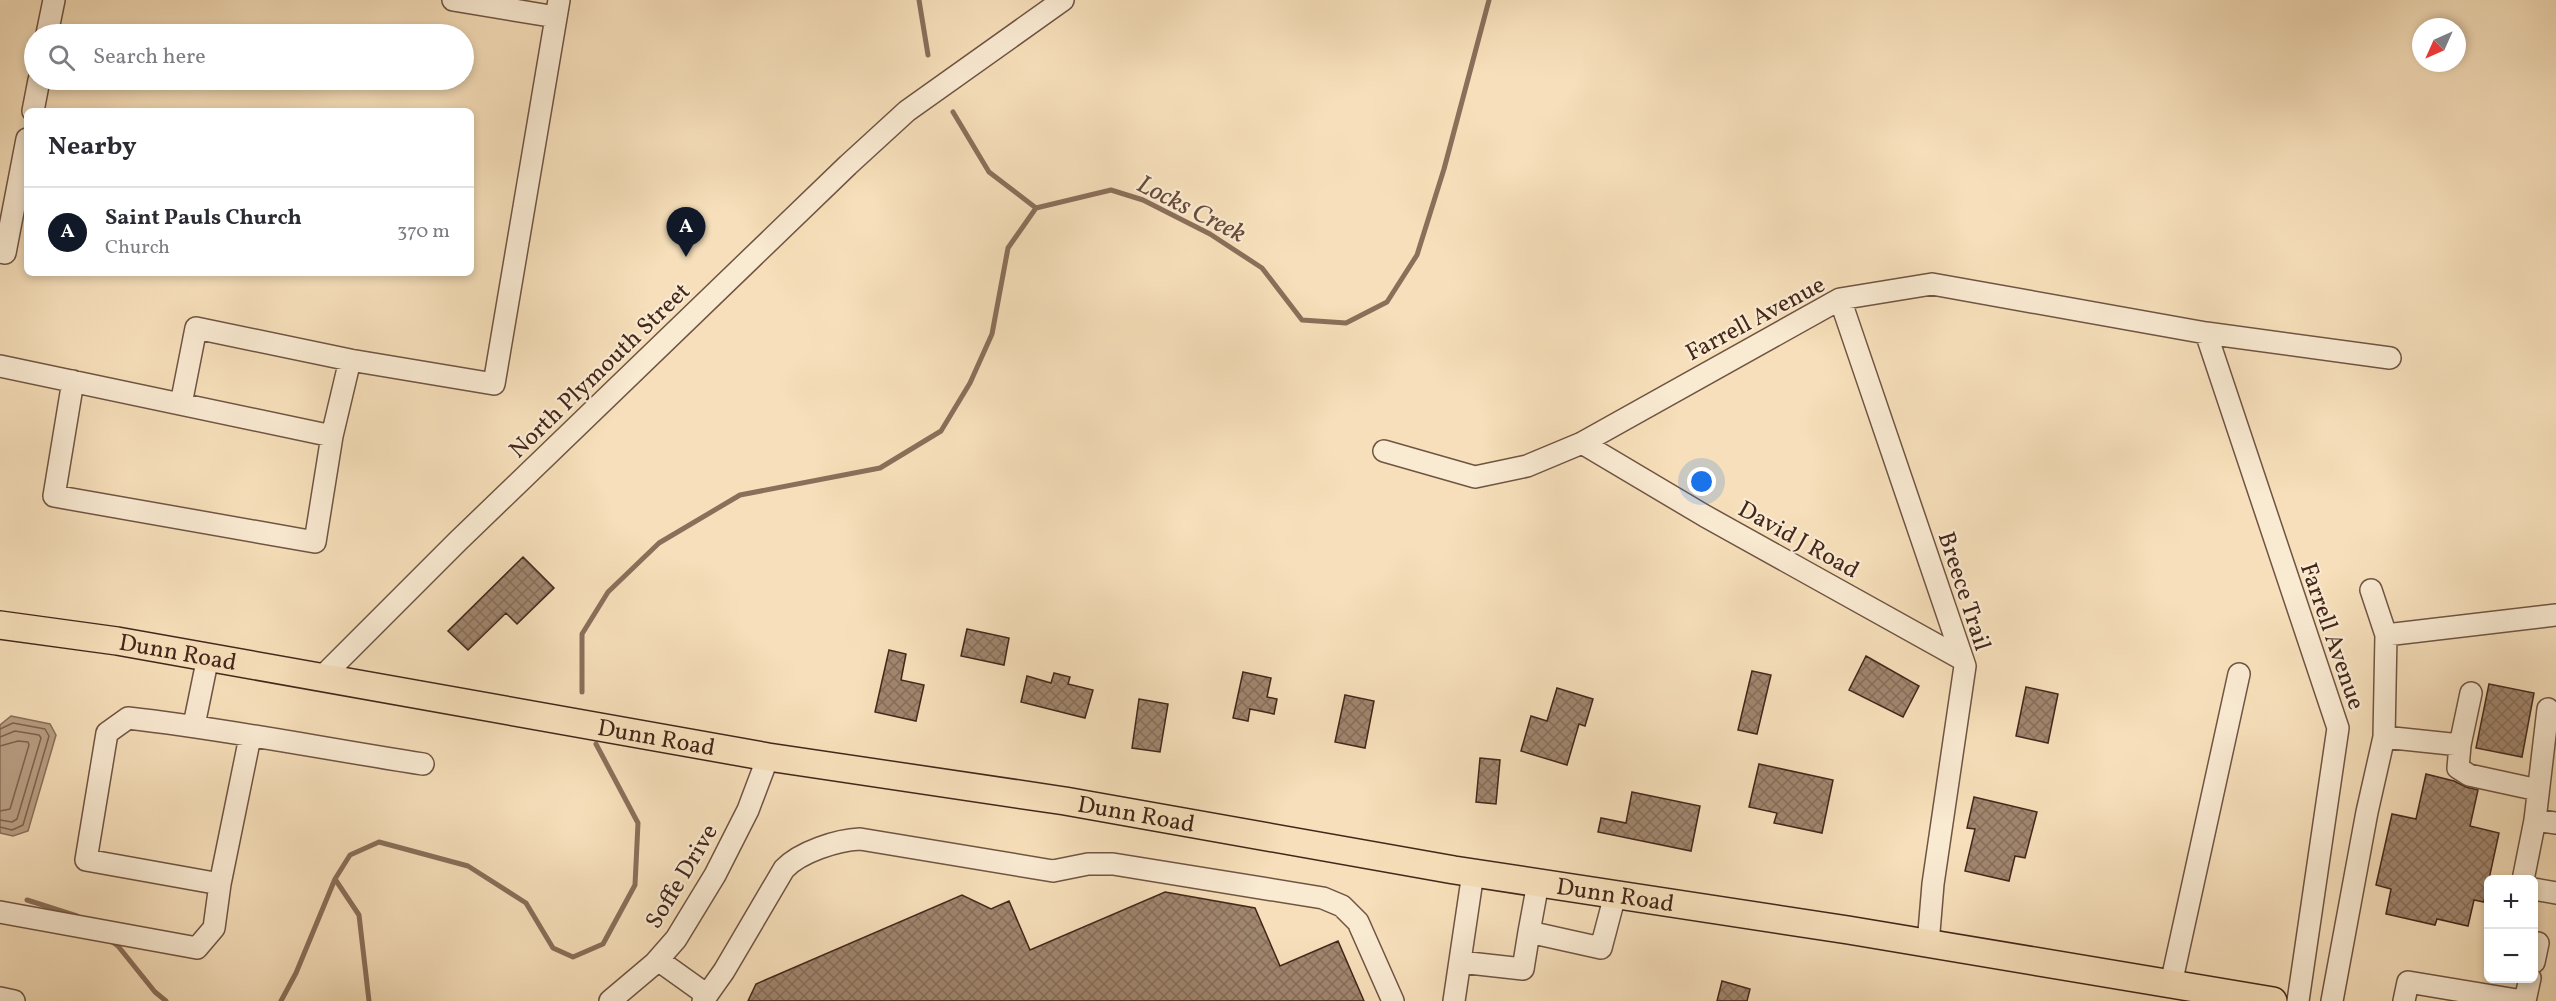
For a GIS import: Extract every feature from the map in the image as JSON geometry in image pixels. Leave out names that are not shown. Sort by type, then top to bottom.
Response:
[{"type":"main road","name":"Dunn Road","points":[[0,625],[117,641],[768,757],[1065,801],[1473,873],[1928,944],[2272,1001]]},
{"type":"street","points":[[49,24],[54,0]]},
{"type":"street","points":[[181,404],[196,328],[350,360],[494,384],[558,8],[453,0]]},
{"type":"street","name":"North Plymouth Street","points":[[322,677],[458,541],[848,165],[907,111],[1063,0]]},
{"type":"street","points":[[34,108],[37,90]]},
{"type":"street","points":[[0,252],[5,253],[24,155]]},
{"type":"street","name":"Farrell Avenue","points":[[1384,451],[1475,477],[1527,466],[1582,443],[1840,299],[1932,284],[2206,333],[2390,357]]},
{"type":"street","name":"Breece Trail","points":[[1840,299],[1965,666],[1933,884],[1928,944]]},
{"type":"street","name":"Farrell Avenue","points":[[2206,333],[2338,728],[2298,1001]]},
{"type":"street","points":[[73,381],[54,496],[315,542],[332,436],[350,360]]},
{"type":"street","points":[[0,366],[332,436]]},
{"type":"street","name":"David J Road","points":[[1582,443],[1705,516],[1962,659]]},
{"type":"street","points":[[2332,1001],[2367,812],[2384,737],[2386,635],[2371,590]]},
{"type":"street","points":[[2386,635],[2556,615]]},
{"type":"street","points":[[194,726],[208,657]]},
{"type":"street","points":[[2170,984],[2239,674]]},
{"type":"street","points":[[2471,693],[2460,745],[2458,768],[2469,775],[2538,790]]},
{"type":"street","points":[[2524,875],[2535,820],[2548,709]]},
{"type":"street","points":[[220,884],[86,860],[107,733],[128,718],[194,726],[423,764]]},
{"type":"street","points":[[0,912],[197,948],[214,928],[220,884],[250,737]]},
{"type":"street","points":[[2384,737],[2460,745]]},
{"type":"street","name":"Soffe Drive","points":[[610,1001],[658,960],[676,939],[715,875],[748,810],[768,757]]},
{"type":"street","points":[[2535,820],[2556,823]]},
{"type":"street","points":[[658,960],[705,998],[724,971],[790,862],[837,841],[860,839],[1053,871],[1088,864],[1113,864],[1323,898],[1342,906],[1358,922],[1392,1001]]},
{"type":"street","points":[[1454,1001],[1473,873]]},
{"type":"street","points":[[1460,962],[1523,969],[1538,883]]},
{"type":"street","points":[[2538,890],[2556,893]]},
{"type":"street","points":[[1529,932],[1601,948],[1615,895]]},
{"type":"street","points":[[2404,1001],[2408,982],[2524,1001],[2529,983]]},
{"type":"street","points":[[0,998],[14,1001]]},
{"type":"water","points":[[11,716],[50,724],[56,735],[28,831],[13,836],[0,833],[0,725]]},
{"type":"building","points":[[523,557],[554,588],[517,624],[506,613],[468,650],[448,631]]},
{"type":"building","points":[[967,629],[1009,638],[1004,665],[961,656]]},
{"type":"building","points":[[889,650],[906,654],[901,680],[924,685],[916,721],[875,712]]},
{"type":"building","points":[[1866,656],[1919,686],[1903,717],[1849,690]]},
{"type":"building","points":[[1752,671],[1771,675],[1757,734],[1738,730]]},
{"type":"building","points":[[1243,672],[1271,678],[1267,697],[1277,699],[1274,714],[1250,709],[1248,721],[1233,718]]},
{"type":"building","points":[[1054,673],[1070,677],[1068,684],[1093,690],[1085,718],[1021,702],[1027,676],[1051,683]]},
{"type":"building","points":[[2489,684],[2534,693],[2522,757],[2476,748]]},
{"type":"building","points":[[2026,687],[2058,694],[2048,743],[2016,736]]},
{"type":"building","points":[[1557,688],[1593,699],[1585,726],[1579,724],[1567,765],[1521,751],[1531,716],[1547,721]]},
{"type":"building","points":[[1345,695],[1374,701],[1365,748],[1335,742]]},
{"type":"building","points":[[1139,699],[1168,704],[1160,752],[1132,748]]},
{"type":"building","points":[[1480,758],[1500,760],[1496,804],[1476,802]]},
{"type":"building","points":[[1759,764],[1833,780],[1822,833],[1774,823],[1777,813],[1749,807]]},
{"type":"building","points":[[2426,774],[2478,790],[2470,826],[2499,833],[2490,875],[2484,875],[2484,902],[2474,900],[2468,926],[2437,919],[2435,925],[2386,914],[2391,889],[2376,885],[2392,814],[2416,819]]},
{"type":"building","points":[[1632,792],[1700,806],[1691,851],[1598,832],[1601,818],[1626,823]]},
{"type":"building","points":[[1974,797],[2037,812],[2025,858],[2015,856],[2009,881],[1965,871],[1975,829],[1967,828]]},
{"type":"building","points":[[1165,892],[1255,908],[1280,966],[1338,941],[1364,1001],[748,1001],[756,984],[962,895],[991,909],[1009,901],[1030,950]]},
{"type":"building","points":[[1722,981],[1750,989],[1747,1001],[1717,1001]]},
{"type":"waterway","points":[[919,0],[928,55]]},
{"type":"waterway","name":"Locks Creek","points":[[582,692],[582,634],[608,592],[659,543],[740,495],[880,468],[941,431],[970,383],[992,334],[1008,248],[1036,208],[1111,190],[1143,200],[1210,234],[1262,268],[1302,320],[1346,323],[1387,302],[1417,255],[1444,169],[1489,0]]},
{"type":"waterway","points":[[953,112],[989,172],[1036,208]]},
{"type":"waterway","name":"Locks Creek","points":[[369,1001],[359,915],[335,879],[350,855],[379,842],[468,866],[526,903],[553,948],[573,957],[603,944],[635,885],[638,823],[596,744]]},
{"type":"waterway","points":[[281,1001],[296,973],[335,879]]},
{"type":"waterway","points":[[27,900],[77,916]]},
{"type":"waterway","points":[[111,941],[118,946],[155,992],[166,1001]]},
{"type":"place","name":"Saint Pauls Church","points":[[686,257]]}]
